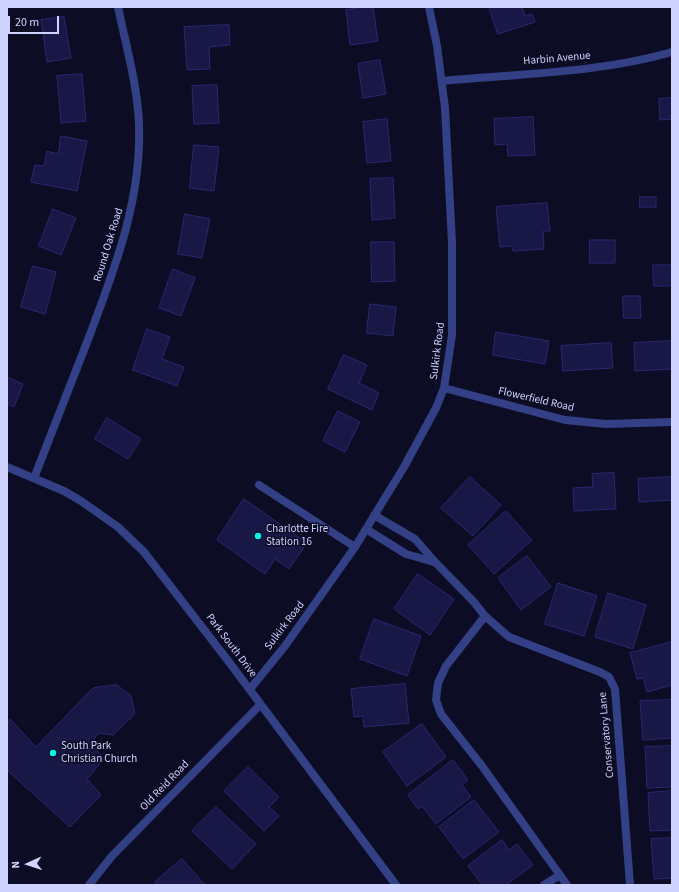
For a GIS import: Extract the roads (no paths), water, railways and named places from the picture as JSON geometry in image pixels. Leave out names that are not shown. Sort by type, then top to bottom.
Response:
[{"type":"street","name":"Round Oak Road","points":[[34,478],[116,266],[131,209],[136,180],[139,123],[131,61],[118,7]]},
{"type":"street","name":"Sulkirk Road","points":[[250,689],[289,640],[355,547],[436,408],[444,388],[452,335],[453,296],[445,108],[442,81],[429,7]]},
{"type":"street","name":"Harbin Avenue","points":[[442,81],[590,68],[637,61],[672,52]]},
{"type":"street","name":"Flowerfield Road","points":[[444,388],[565,420],[606,424],[672,422]]},
{"type":"street","name":"Park South Drive","points":[[7,467],[64,491],[103,515],[144,552],[250,689],[260,705],[396,885]]},
{"type":"street","points":[[259,485],[355,547]]},
{"type":"street","name":"Conservatory Lane","points":[[374,515],[415,539],[473,601],[485,616],[509,637],[600,672],[609,677],[616,689],[630,885]]},
{"type":"street","points":[[366,529],[406,554],[435,562]]},
{"type":"street","points":[[485,616],[446,666],[438,683],[436,700],[441,714],[482,766],[567,885]]},
{"type":"street","name":"Old Reid Road","points":[[89,885],[112,856],[260,705]]},
{"type":"street","points":[[544,885],[560,875]]},
{"type":"place","name":"Charlotte Fire Station 16","points":[[258,536]]},
{"type":"place","name":"South Park Christian Church","points":[[53,753]]}]
